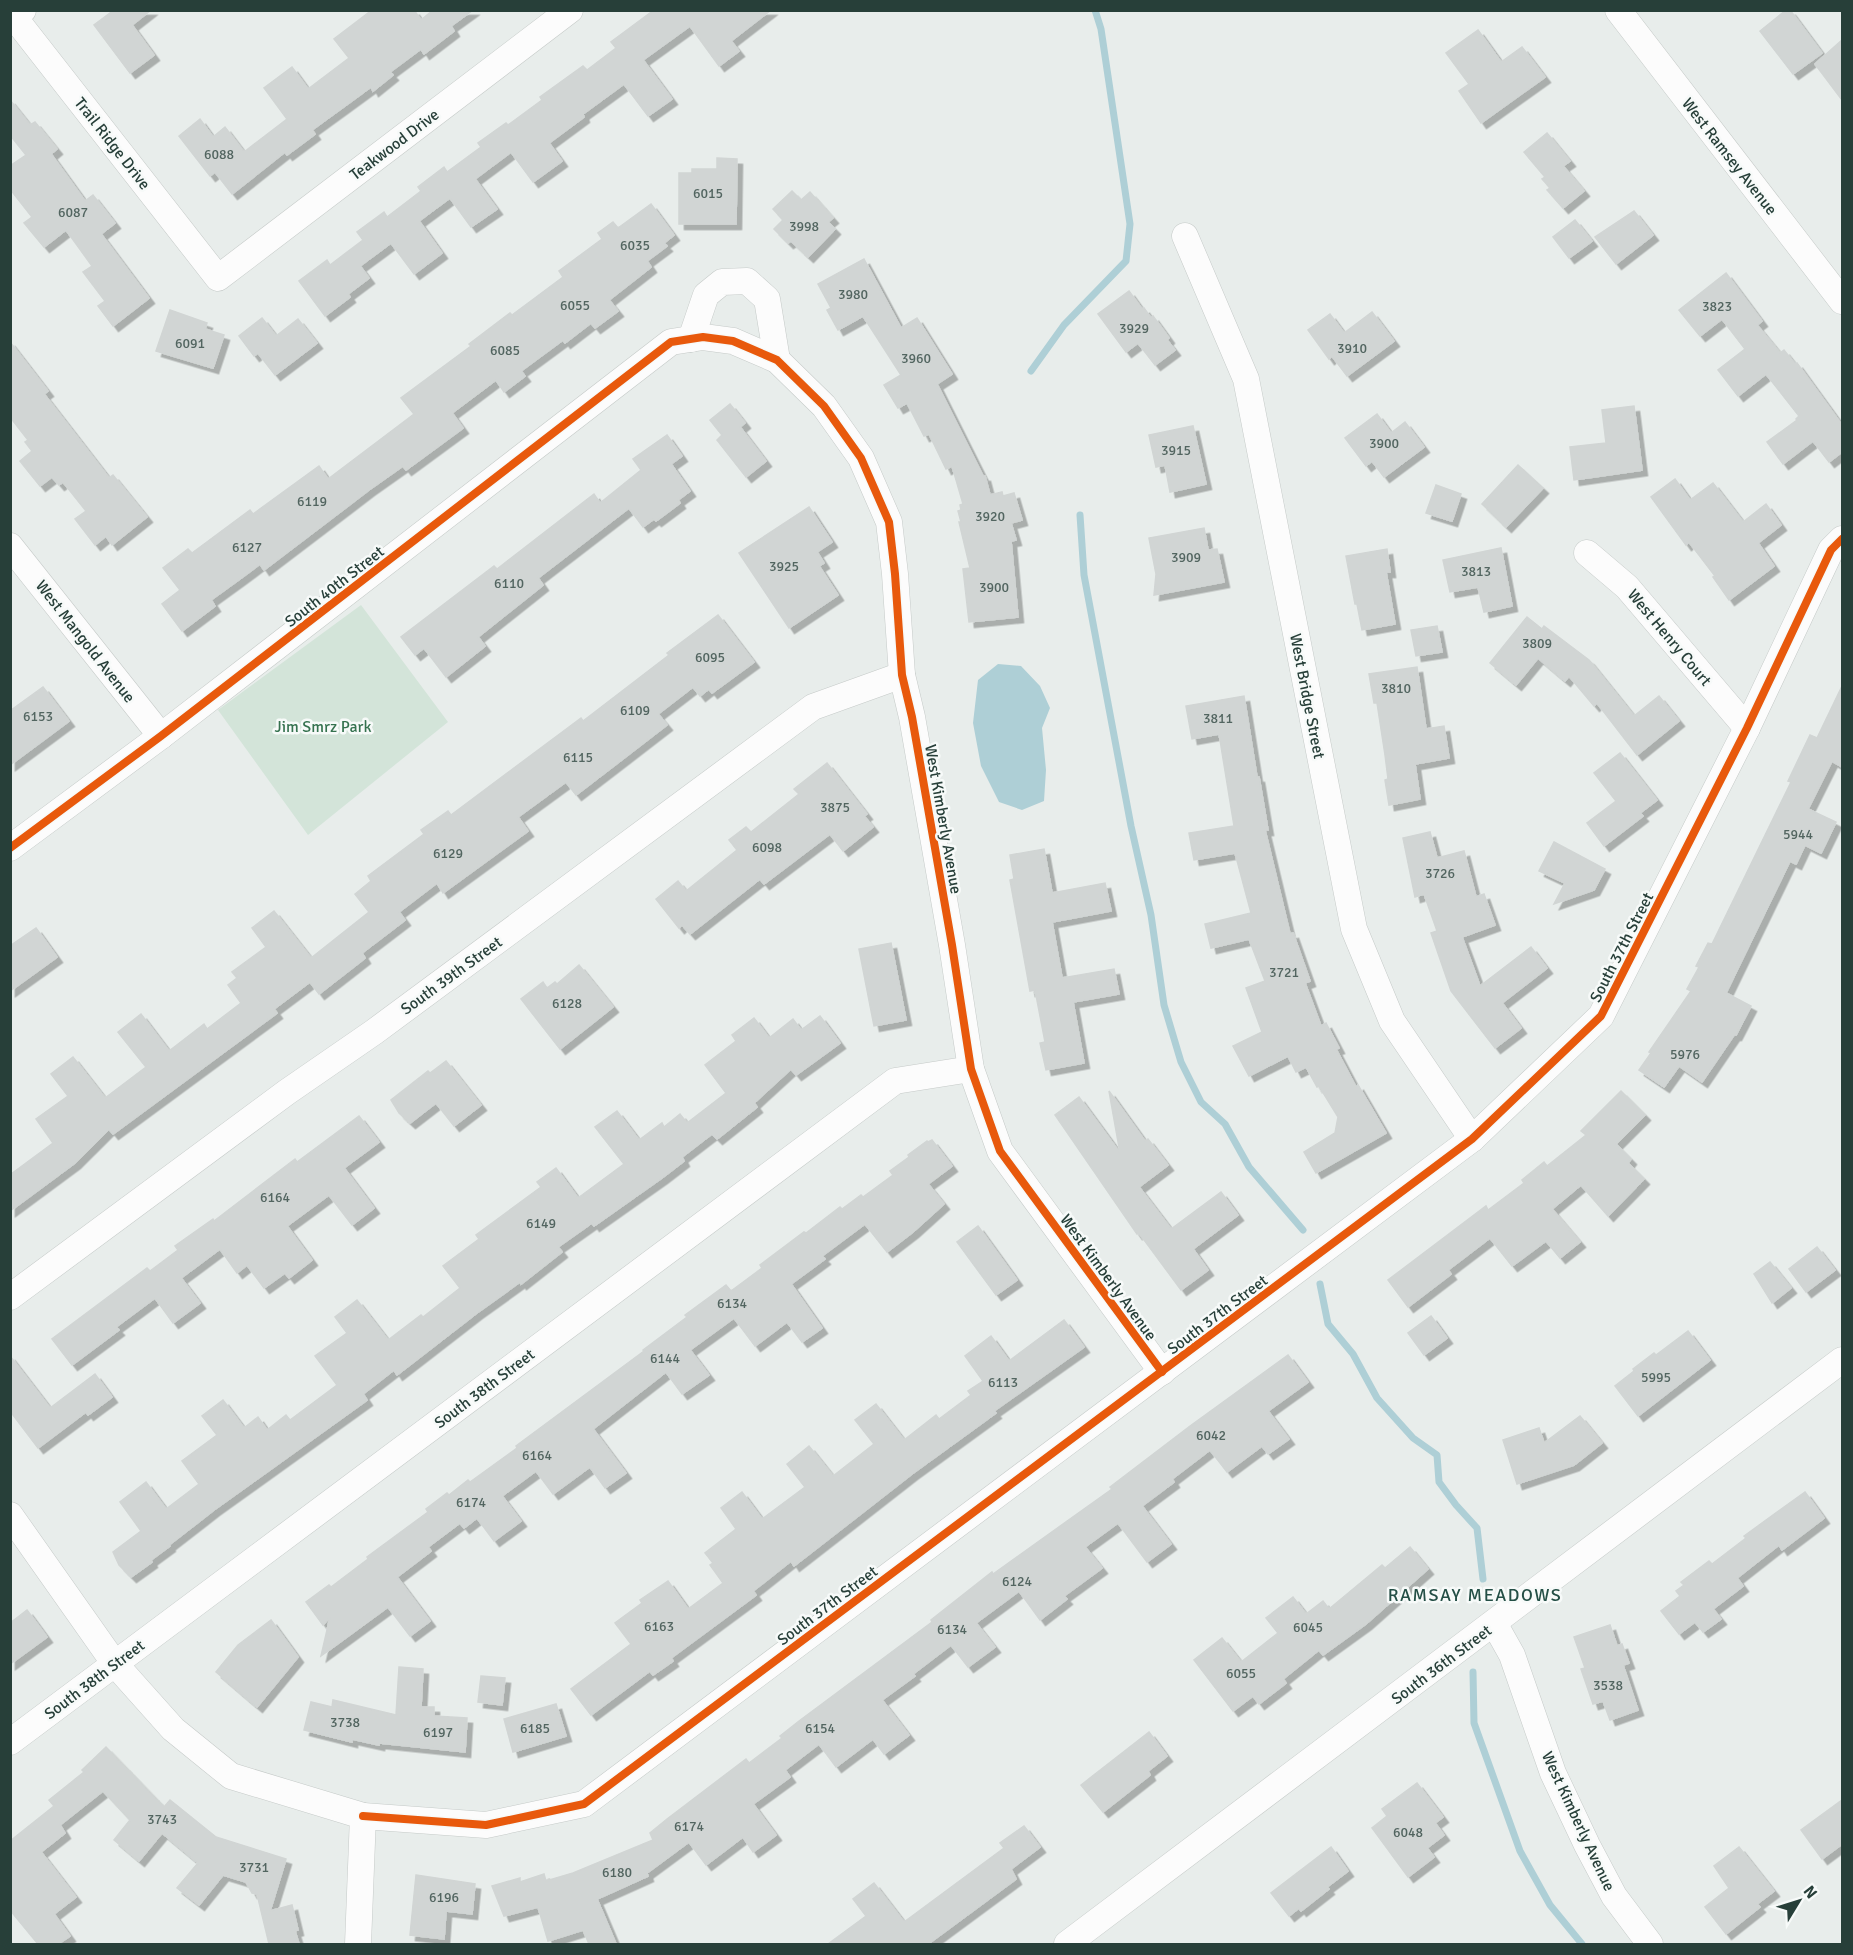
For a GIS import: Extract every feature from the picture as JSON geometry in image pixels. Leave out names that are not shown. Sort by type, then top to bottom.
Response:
[{"type":"street","name":"Trail Ridge Drive","points":[[23,10],[14,17],[218,278]]},
{"type":"street","name":"Teakwood Drive","points":[[218,278],[570,10]]},
{"type":"street","name":"West Ramsey Avenue","points":[[1618,10],[1842,301]]},
{"type":"street","name":"West Bridge Street","points":[[1185,236],[1246,380],[1354,929],[1392,1021],[1472,1139]]},
{"type":"street","points":[[681,340],[706,295],[723,282],[747,281],[767,299],[777,360]]},
{"type":"street","name":"West Kimberly Avenue","points":[[681,340],[703,337],[733,341],[777,360],[824,406],[861,458],[889,522],[902,675],[912,717],[946,911],[971,1069],[1000,1151],[1162,1372]]},
{"type":"street","name":"South 40th Street","points":[[10,848],[161,736],[681,340]]},
{"type":"street","name":"South 37th Street","points":[[363,1816],[486,1825],[584,1804],[1472,1139],[1601,1016],[1747,728],[1832,550],[1842,539]]},
{"type":"street","name":"West Mangold Avenue","points":[[10,546],[161,736]]},
{"type":"street","name":"West Henry Court","points":[[1587,553],[1628,587],[1747,728]]},
{"type":"street","name":"South 39th Street","points":[[10,1297],[286,1092],[374,1032],[813,707],[902,675]]},
{"type":"street","name":"South 38th Street","points":[[10,1742],[895,1081],[971,1069]]},
{"type":"street","name":"South 36th Street","points":[[1067,1944],[1842,1360]]},
{"type":"street","points":[[10,1515],[115,1664],[173,1729],[231,1776],[363,1816],[358,1944]]},
{"type":"street","name":"West Kimberly Avenue","points":[[1494,1623],[1512,1655],[1553,1773],[1587,1845],[1614,1896],[1650,1944]]},
{"type":"green space","name":"Jim Smrz Park","points":[[361,605],[448,722],[308,835],[218,710]]},
{"type":"water","points":[[998,664],[1021,666],[1040,686],[1050,708],[1042,728],[1046,770],[1044,801],[1022,810],[999,802],[981,766],[973,723],[978,680]]},
{"type":"building","points":[[114,10],[151,10],[132,25],[154,55],[130,73],[94,25]]},
{"type":"building","points":[[372,10],[414,10],[421,20],[433,10],[473,10],[451,26],[454,31],[424,54],[421,49],[390,72],[393,75],[373,91],[371,87],[312,130],[315,134],[287,155],[285,152],[232,194],[215,172],[210,176],[179,136],[200,119],[213,137],[225,127],[244,152],[287,119],[264,88],[292,67],[308,89],[349,58],[334,39]]},
{"type":"building","points":[[654,10],[771,10],[731,41],[739,51],[719,66],[690,26],[643,60],[672,99],[648,116],[624,84],[549,143],[562,161],[533,182],[511,152],[475,179],[497,209],[471,227],[450,198],[419,221],[442,253],[414,274],[391,243],[360,266],[369,278],[348,294],[350,297],[325,316],[299,281],[327,260],[330,265],[363,240],[357,232],[384,212],[387,217],[421,191],[418,187],[444,167],[447,172],[481,147],[478,143],[542,100],[540,97],[583,66],[587,70],[616,48],[611,42]]},
{"type":"building","points":[[1786,10],[1790,10],[1822,53],[1793,74],[1760,31]]},
{"type":"building","points":[[1478,30],[1501,62],[1522,47],[1545,77],[1481,123],[1459,91],[1469,84],[1446,53]]},
{"type":"building","points":[[1842,40],[1842,100],[1815,64]]},
{"type":"building","points":[[10,100],[30,125],[35,122],[57,149],[51,154],[85,201],[93,195],[115,223],[101,234],[149,298],[113,326],[98,306],[105,301],[83,272],[92,266],[66,230],[44,247],[24,223],[32,217],[10,189],[10,166],[26,155],[10,135]]},
{"type":"building","points":[[1547,133],[1570,161],[1563,166],[1584,191],[1563,208],[1547,190],[1550,188],[1542,179],[1545,177],[1524,152]]},
{"type":"building","points":[[717,158],[737,159],[736,224],[679,224],[679,173],[692,173],[692,169],[717,169]]},
{"type":"building","points":[[792,191],[801,200],[810,192],[833,218],[828,222],[835,229],[808,257],[791,241],[788,243],[774,229],[783,220],[773,209]]},
{"type":"building","points":[[651,204],[674,235],[664,243],[667,246],[647,261],[651,267],[609,300],[618,311],[595,328],[591,323],[565,343],[563,340],[521,371],[525,376],[504,392],[496,380],[452,413],[463,428],[406,470],[403,466],[369,490],[264,570],[260,564],[211,600],[215,606],[182,631],[162,604],[180,590],[163,568],[188,549],[192,553],[250,510],[253,514],[319,466],[328,479],[414,414],[401,398],[471,346],[469,344],[510,313],[512,315],[563,277],[559,271],[602,239],[598,233],[613,222],[618,228]]},
{"type":"building","points":[[1634,211],[1653,235],[1616,264],[1595,237]]},
{"type":"building","points":[[1575,220],[1592,241],[1569,258],[1553,237]]},
{"type":"building","points":[[864,259],[901,328],[917,318],[952,374],[937,384],[985,476],[990,495],[1002,492],[1003,496],[1014,493],[1022,520],[1011,523],[1016,540],[1011,541],[1018,617],[969,622],[963,569],[970,568],[959,522],[961,522],[958,511],[961,510],[960,505],[963,504],[952,466],[946,469],[929,434],[924,436],[907,403],[898,408],[884,385],[901,375],[863,316],[838,330],[827,310],[831,308],[818,284]]},
{"type":"building","points":[[1726,273],[1762,321],[1757,325],[1780,353],[1784,350],[1795,364],[1797,363],[1842,425],[1842,452],[1829,462],[1813,441],[1783,464],[1767,442],[1797,420],[1799,416],[1766,374],[1738,396],[1718,370],[1745,349],[1722,319],[1700,336],[1679,310]]},
{"type":"building","points":[[1129,291],[1142,309],[1144,308],[1151,318],[1153,316],[1175,350],[1155,365],[1138,343],[1126,352],[1098,314]]},
{"type":"building","points":[[170,310],[207,323],[205,329],[224,335],[213,368],[156,351]]},
{"type":"building","points":[[1372,312],[1394,341],[1347,376],[1332,356],[1329,359],[1308,330],[1330,314],[1344,333]]},
{"type":"building","points":[[262,318],[276,336],[298,319],[317,343],[275,375],[258,353],[254,356],[239,336]]},
{"type":"building","points":[[10,342],[48,391],[44,394],[109,478],[113,475],[147,517],[112,545],[106,536],[95,545],[75,519],[86,511],[63,482],[59,485],[52,477],[40,486],[20,461],[32,451],[25,442],[28,440],[10,417]]},
{"type":"building","points":[[730,404],[745,423],[740,427],[766,461],[746,477],[717,440],[722,435],[710,420]]},
{"type":"building","points":[[1634,406],[1642,470],[1574,480],[1570,447],[1606,443],[1602,410]]},
{"type":"building","points":[[1377,414],[1391,433],[1405,422],[1424,447],[1384,477],[1372,461],[1366,466],[1345,438]]},
{"type":"building","points":[[1193,426],[1206,484],[1170,492],[1165,465],[1156,467],[1149,435]]},
{"type":"building","points":[[667,435],[682,456],[671,464],[690,491],[678,500],[680,503],[656,521],[654,519],[643,527],[629,508],[538,578],[543,585],[478,637],[485,646],[446,677],[424,648],[415,655],[401,637],[494,566],[497,569],[594,494],[600,503],[641,470],[633,459]]},
{"type":"building","points":[[1518,465],[1543,488],[1506,527],[1482,504]]},
{"type":"building","points":[[1675,479],[1690,500],[1713,483],[1743,522],[1766,504],[1781,525],[1758,543],[1774,566],[1729,600],[1713,577],[1715,576],[1689,542],[1686,545],[1651,497]]},
{"type":"building","points":[[1436,485],[1461,494],[1452,521],[1426,513]]},
{"type":"building","points":[[809,507],[832,542],[817,552],[824,563],[819,566],[838,595],[789,628],[739,553]]},
{"type":"building","points":[[1204,528],[1208,550],[1217,549],[1224,582],[1154,595],[1156,574],[1149,538]]},
{"type":"building","points":[[1501,548],[1512,606],[1484,612],[1478,587],[1450,592],[1443,560]]},
{"type":"building","points":[[1387,549],[1390,572],[1386,572],[1395,624],[1362,630],[1346,556]]},
{"type":"building","points":[[718,615],[754,662],[712,693],[709,689],[700,696],[693,687],[658,714],[667,725],[576,795],[566,782],[518,817],[528,831],[443,893],[437,883],[399,912],[405,920],[362,953],[365,958],[319,994],[310,982],[274,1009],[277,1013],[113,1134],[109,1129],[75,1163],[10,1211],[10,1175],[53,1143],[36,1119],[68,1096],[51,1074],[73,1057],[105,1098],[146,1067],[118,1032],[141,1014],[169,1051],[204,1024],[207,1029],[241,1003],[228,985],[237,978],[232,972],[266,947],[252,928],[274,911],[311,958],[369,912],[355,894],[371,881],[368,876],[424,834],[421,830],[448,811],[451,815],[581,718],[583,721]]},
{"type":"building","points":[[1527,617],[1542,629],[1544,626],[1589,660],[1634,716],[1659,696],[1679,721],[1637,755],[1597,703],[1594,706],[1569,676],[1565,681],[1538,658],[1516,685],[1490,663]]},
{"type":"building","points":[[1437,626],[1442,652],[1416,656],[1411,630]]},
{"type":"building","points":[[1417,667],[1426,729],[1444,726],[1449,758],[1415,764],[1420,799],[1389,805],[1385,780],[1388,779],[1385,755],[1377,703],[1374,703],[1369,674]]},
{"type":"building","points":[[1842,686],[1842,767],[1832,761],[1808,809],[1836,822],[1821,853],[1805,845],[1796,864],[1790,861],[1726,993],[1751,1006],[1736,1035],[1702,1082],[1679,1066],[1664,1087],[1639,1070],[1691,991],[1687,989],[1699,967],[1696,966],[1708,943],[1712,944],[1791,782],[1788,781],[1810,735],[1817,738]]},
{"type":"building","points":[[43,687],[69,721],[10,765],[10,711]]},
{"type":"building","points":[[1244,696],[1268,830],[1265,830],[1290,934],[1293,933],[1310,981],[1305,983],[1321,1026],[1326,1023],[1339,1048],[1336,1049],[1356,1087],[1358,1085],[1386,1133],[1316,1173],[1304,1152],[1335,1133],[1338,1117],[1306,1067],[1296,1072],[1288,1056],[1249,1076],[1233,1046],[1262,1032],[1246,988],[1265,981],[1249,939],[1211,948],[1205,924],[1251,913],[1235,853],[1194,860],[1189,833],[1234,826],[1219,734],[1192,739],[1186,706]]},
{"type":"building","points":[[1620,753],[1657,800],[1640,813],[1643,816],[1604,846],[1587,823],[1616,801],[1594,773]]},
{"type":"building","points":[[827,763],[867,814],[864,816],[873,827],[843,851],[830,834],[764,884],[760,879],[690,934],[682,925],[679,928],[656,899],[678,881],[686,891],[737,850],[729,840],[746,827],[751,832],[799,794],[794,789]]},
{"type":"building","points":[[1430,832],[1437,858],[1464,851],[1476,897],[1484,894],[1495,925],[1462,937],[1480,986],[1531,947],[1547,968],[1502,1003],[1521,1028],[1495,1048],[1451,991],[1431,933],[1437,931],[1424,894],[1415,897],[1403,838]]},
{"type":"building","points":[[1554,842],[1605,869],[1594,890],[1554,904],[1565,883],[1539,871]]},
{"type":"building","points":[[1044,849],[1052,893],[1105,883],[1111,911],[1052,922],[1062,978],[1114,969],[1119,994],[1073,1002],[1084,1063],[1046,1070],[1040,1043],[1045,1042],[1035,990],[1030,991],[1010,880],[1014,879],[1010,855]]},
{"type":"building","points":[[36,928],[57,957],[10,991],[10,946]]},
{"type":"building","points":[[891,943],[906,1020],[874,1026],[859,949]]},
{"type":"building","points":[[579,965],[613,1007],[560,1049],[521,999],[543,982],[547,988],[555,982],[557,984]]},
{"type":"building","points":[[820,1016],[840,1043],[796,1075],[791,1069],[754,1103],[757,1107],[717,1139],[712,1134],[682,1157],[684,1161],[662,1178],[594,1226],[592,1223],[558,1247],[562,1252],[521,1284],[520,1282],[477,1313],[397,1375],[394,1370],[363,1394],[367,1400],[214,1510],[151,1560],[152,1562],[131,1577],[119,1565],[113,1552],[141,1531],[120,1502],[146,1482],[166,1509],[199,1484],[182,1461],[217,1435],[202,1416],[223,1400],[244,1428],[258,1417],[267,1430],[286,1415],[290,1420],[337,1385],[315,1356],[347,1333],[335,1317],[357,1300],[388,1340],[421,1315],[423,1317],[460,1288],[443,1266],[479,1239],[476,1235],[541,1187],[537,1182],[556,1168],[578,1198],[624,1164],[595,1127],[617,1111],[639,1140],[662,1123],[664,1127],[680,1114],[687,1123],[726,1093],[705,1065],[736,1041],[732,1035],[754,1018],[769,1038],[793,1019],[801,1030]]},
{"type":"building","points":[[446,1061],[481,1105],[454,1126],[436,1103],[410,1123],[399,1113],[391,1100],[428,1071],[430,1073]]},
{"type":"building","points":[[1109,1091],[1145,1141],[1148,1139],[1168,1165],[1139,1187],[1171,1229],[1221,1192],[1238,1215],[1193,1249],[1208,1270],[1181,1290],[1139,1233],[1137,1234],[1055,1115],[1079,1097],[1120,1153]]},
{"type":"building","points":[[1621,1091],[1645,1115],[1616,1144],[1631,1159],[1628,1163],[1644,1179],[1608,1216],[1581,1185],[1552,1209],[1580,1242],[1560,1258],[1546,1241],[1512,1266],[1490,1238],[1448,1270],[1451,1274],[1408,1307],[1388,1280],[1486,1206],[1488,1210],[1524,1183],[1522,1180],[1544,1162],[1547,1166],[1586,1135],[1581,1131]]},
{"type":"building","points":[[359,1116],[379,1142],[344,1168],[374,1208],[352,1225],[329,1195],[287,1226],[312,1260],[289,1278],[285,1273],[264,1288],[247,1265],[237,1273],[220,1249],[181,1278],[200,1303],[173,1323],[155,1298],[116,1327],[119,1330],[72,1365],[52,1339],[147,1268],[150,1271],[178,1250],[175,1246],[213,1219],[214,1221],[295,1159],[297,1162]]},
{"type":"building","points":[[932,1140],[952,1166],[928,1184],[944,1204],[887,1252],[865,1224],[822,1256],[825,1259],[791,1284],[822,1328],[802,1342],[787,1322],[755,1346],[734,1318],[690,1350],[709,1375],[682,1394],[666,1372],[593,1429],[626,1473],[605,1488],[590,1467],[553,1494],[536,1471],[502,1496],[521,1521],[494,1541],[477,1518],[464,1528],[460,1523],[428,1547],[431,1551],[397,1577],[430,1621],[410,1636],[388,1607],[321,1656],[330,1617],[323,1625],[306,1602],[329,1585],[331,1587],[368,1559],[367,1557],[428,1512],[426,1509],[447,1493],[449,1495],[468,1480],[470,1482],[517,1448],[516,1446],[687,1317],[685,1315],[726,1285],[731,1291],[762,1268],[760,1265],[804,1232],[806,1233],[840,1207],[842,1209],[861,1195],[863,1197],[893,1175],[890,1171],[909,1157],[908,1155],[927,1141]]},
{"type":"building","points":[[978,1226],[1017,1280],[996,1295],[957,1242]]},
{"type":"building","points":[[1817,1247],[1835,1270],[1806,1292],[1789,1269]]},
{"type":"building","points":[[1770,1262],[1791,1288],[1772,1303],[1754,1274]]},
{"type":"building","points":[[1431,1316],[1447,1338],[1424,1355],[1408,1333]]},
{"type":"building","points":[[1064,1320],[1084,1347],[994,1411],[996,1413],[912,1474],[794,1566],[791,1561],[753,1591],[756,1595],[671,1658],[673,1661],[653,1675],[650,1671],[591,1715],[571,1689],[631,1644],[615,1623],[642,1603],[640,1600],[668,1581],[688,1609],[723,1583],[710,1565],[713,1563],[705,1553],[736,1529],[721,1508],[742,1492],[762,1519],[805,1487],[787,1464],[809,1446],[833,1476],[874,1444],[855,1420],[876,1404],[904,1440],[936,1415],[939,1419],[971,1395],[968,1391],[983,1381],[965,1356],[991,1336],[1009,1361]]},
{"type":"building","points":[[1688,1331],[1710,1360],[1638,1416],[1615,1386],[1654,1353],[1656,1355]]},
{"type":"building","points":[[1288,1355],[1308,1382],[1268,1411],[1289,1439],[1268,1454],[1262,1446],[1227,1472],[1210,1450],[1172,1479],[1174,1482],[1142,1506],[1171,1544],[1147,1562],[1118,1523],[1085,1547],[1102,1568],[1064,1596],[1067,1599],[1040,1620],[1019,1591],[976,1623],[995,1647],[968,1667],[951,1645],[913,1674],[915,1676],[882,1700],[909,1735],[884,1754],[873,1739],[836,1767],[819,1744],[785,1770],[790,1777],[753,1804],[776,1835],[753,1852],[743,1837],[706,1865],[689,1842],[647,1873],[648,1876],[597,1899],[616,1944],[589,1944],[583,1930],[548,1941],[538,1907],[504,1916],[492,1886],[520,1878],[520,1882],[544,1874],[546,1881],[573,1873],[653,1840],[650,1833],[667,1819],[746,1759],[749,1763],[782,1738],[780,1736],[799,1721],[932,1622],[931,1620],[992,1572],[993,1574],[1112,1489],[1110,1487],[1190,1426]]},
{"type":"building","points":[[10,1356],[50,1408],[95,1374],[112,1397],[88,1415],[86,1412],[38,1448],[10,1411]]},
{"type":"building","points":[[1580,1416],[1602,1443],[1574,1465],[1517,1484],[1503,1440],[1539,1428],[1544,1443]]},
{"type":"building","points":[[1805,1492],[1824,1518],[1782,1550],[1779,1545],[1737,1578],[1743,1586],[1713,1609],[1721,1619],[1703,1632],[1695,1622],[1679,1634],[1661,1611],[1680,1596],[1676,1591],[1684,1585],[1681,1582],[1709,1561],[1712,1564],[1746,1538],[1744,1536]]},
{"type":"building","points":[[1410,1547],[1428,1569],[1366,1624],[1323,1655],[1319,1650],[1283,1679],[1286,1683],[1259,1704],[1253,1696],[1233,1711],[1194,1660],[1222,1638],[1241,1662],[1278,1633],[1266,1618],[1293,1597],[1306,1614],[1323,1601],[1329,1609],[1382,1565],[1385,1568]]},
{"type":"building","points":[[27,1610],[47,1637],[10,1664],[10,1623]]},
{"type":"building","points":[[271,1620],[298,1657],[257,1707],[216,1672],[238,1645]]},
{"type":"building","points":[[1610,1625],[1617,1646],[1622,1644],[1629,1663],[1623,1665],[1638,1710],[1610,1720],[1603,1701],[1593,1704],[1581,1669],[1585,1668],[1574,1637]]},
{"type":"building","points":[[399,1667],[423,1669],[421,1707],[434,1707],[434,1716],[467,1718],[465,1752],[379,1743],[379,1745],[352,1739],[352,1742],[304,1730],[311,1702],[332,1707],[333,1700],[396,1715]]},
{"type":"building","points":[[481,1676],[505,1678],[502,1705],[478,1702]]},
{"type":"building","points":[[556,1704],[566,1736],[513,1752],[504,1719]]},
{"type":"building","points":[[1149,1732],[1167,1756],[1148,1771],[1150,1775],[1103,1812],[1081,1785]]},
{"type":"building","points":[[106,1747],[164,1807],[170,1800],[216,1837],[286,1859],[270,1911],[292,1905],[299,1944],[269,1944],[257,1894],[252,1893],[246,1882],[223,1875],[199,1905],[177,1888],[198,1863],[162,1833],[139,1861],[114,1840],[130,1820],[103,1791],[60,1825],[65,1833],[41,1852],[76,1897],[54,1914],[70,1936],[58,1944],[38,1944],[10,1910],[10,1841],[54,1806],[49,1800],[84,1772],[82,1770]]},
{"type":"building","points":[[1417,1783],[1443,1817],[1435,1823],[1444,1835],[1427,1848],[1434,1857],[1408,1877],[1372,1828],[1387,1816],[1382,1809]]},
{"type":"building","points":[[1842,1800],[1842,1844],[1822,1859],[1801,1830]]},
{"type":"building","points":[[1024,1826],[1040,1847],[1011,1869],[1016,1879],[928,1944],[828,1944],[866,1916],[853,1899],[874,1883],[904,1922],[1004,1848],[1000,1843]]},
{"type":"building","points":[[1331,1847],[1348,1871],[1301,1911],[1299,1908],[1289,1916],[1271,1893]]},
{"type":"building","points":[[1739,1847],[1774,1891],[1757,1904],[1760,1907],[1726,1934],[1705,1907],[1729,1888],[1714,1866]]},
{"type":"building","points":[[416,1875],[475,1884],[472,1914],[446,1911],[444,1939],[410,1935]]},
{"type":"waterway","points":[[1031,371],[1064,325],[1126,261],[1130,224],[1101,29],[1095,10]]},
{"type":"waterway","points":[[1080,515],[1084,575],[1131,826],[1151,915],[1164,1005],[1181,1062],[1201,1102],[1225,1124],[1249,1167],[1303,1230]]},
{"type":"waterway","points":[[1320,1284],[1328,1324],[1353,1354],[1377,1398],[1413,1438],[1437,1455],[1439,1482],[1477,1528],[1483,1579]]},
{"type":"waterway","points":[[1473,1672],[1474,1723],[1520,1851],[1550,1905],[1582,1944]]},
{"type":"cycle path","points":[[10,848],[161,736],[671,342],[703,337],[733,341],[777,360],[824,406],[861,458],[889,522],[902,675],[912,717],[952,945],[971,1069],[1000,1151],[1162,1372]]},
{"type":"cycle path","points":[[363,1816],[486,1825],[584,1804],[1472,1139],[1601,1016],[1747,728],[1831,550],[1842,539]]},
{"type":"district","name":"RAMSAY MEADOWS","points":[[1475,1595]]}]
